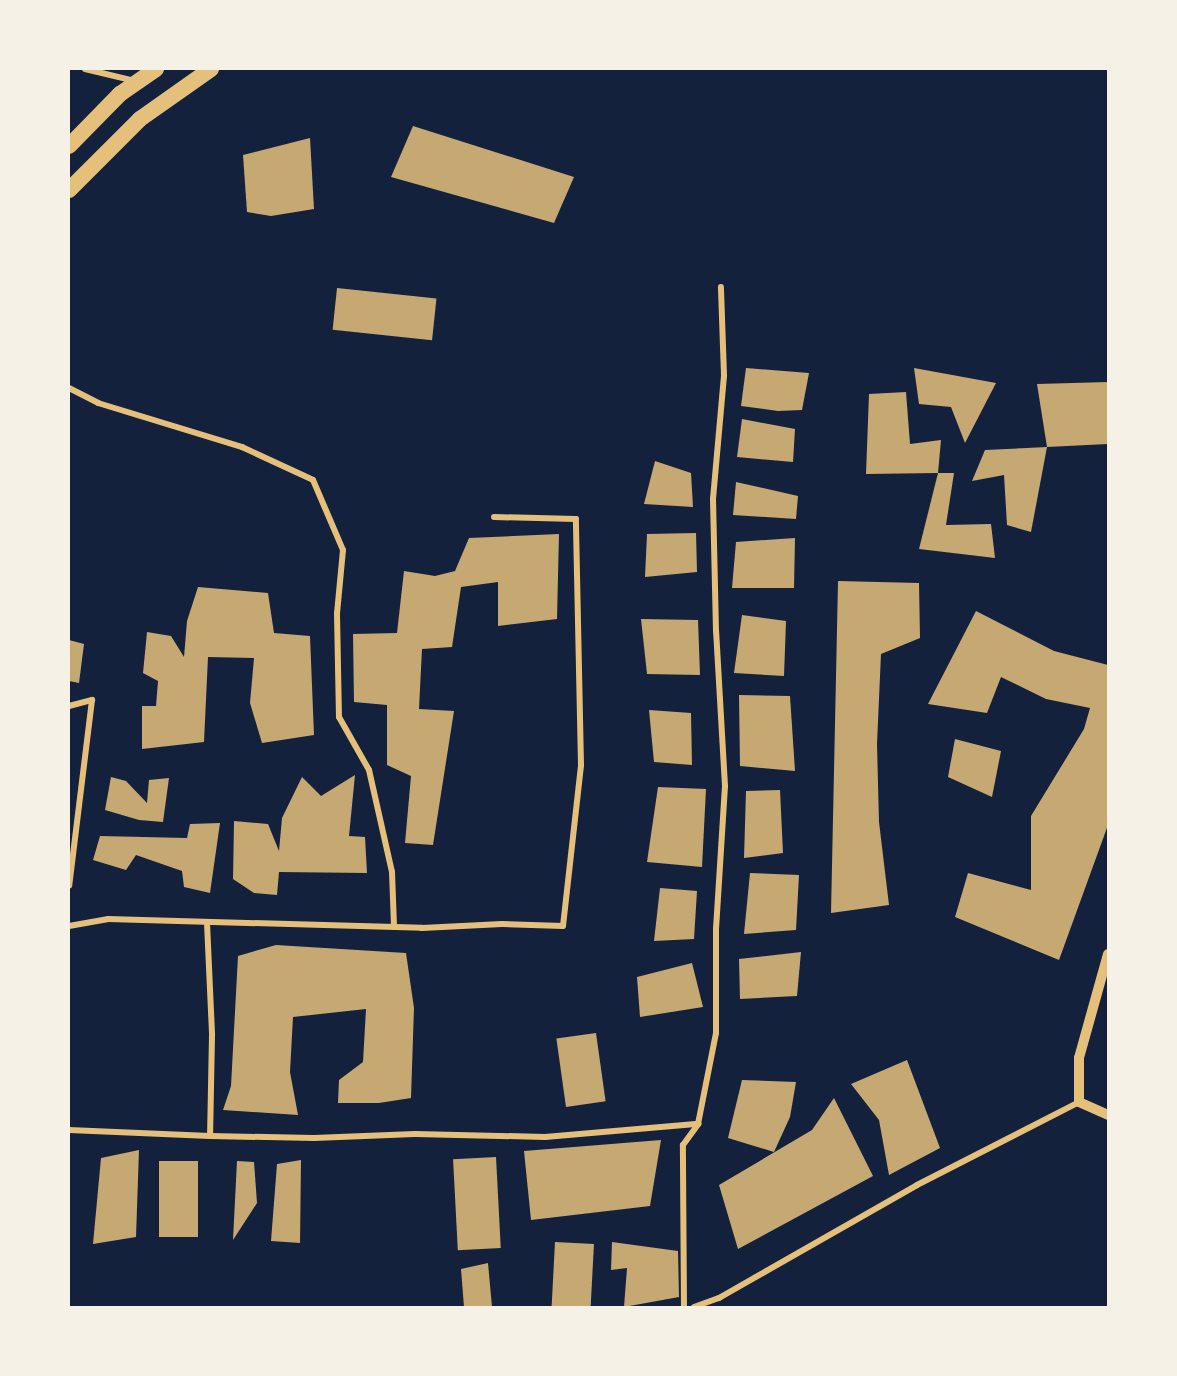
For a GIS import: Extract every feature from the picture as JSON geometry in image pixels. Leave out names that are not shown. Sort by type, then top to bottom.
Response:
[{"type":"highway","points":[[69,146],[120,94],[156,69]]},
{"type":"highway","points":[[69,190],[140,119],[211,69]]},
{"type":"street","points":[[85,69],[138,82]]},
{"type":"street","points":[[684,1307],[683,1145],[698,1124],[716,1033],[717,929],[725,786],[716,630],[714,500],[724,375],[721,287]]},
{"type":"street","points":[[69,388],[98,403],[242,447],[314,480],[343,550],[337,614],[339,717],[369,770],[392,872],[394,927]]},
{"type":"street","points":[[69,926],[108,919],[394,927],[502,924],[563,926],[581,765],[576,519],[494,517]]},
{"type":"street","points":[[69,706],[92,700],[69,886]]},
{"type":"street","points":[[207,923],[212,1035],[210,1136]]},
{"type":"street","points":[[1079,1102],[1079,1058],[1108,954]]},
{"type":"street","points":[[1079,1102],[1108,1115]]},
{"type":"street","points":[[694,1307],[719,1298],[917,1185],[1079,1102]]},
{"type":"street","points":[[69,1130],[314,1138],[415,1134],[545,1137],[698,1124]]},
{"type":"building","points":[[413,126],[574,177],[554,223],[391,177]]},
{"type":"building","points":[[310,138],[314,209],[271,216],[247,212],[243,155]]},
{"type":"building","points":[[337,288],[436,298],[432,340],[333,330]]},
{"type":"building","points":[[746,368],[809,373],[802,410],[778,411],[741,406]]},
{"type":"building","points":[[914,368],[996,383],[965,443],[951,407],[919,404]]},
{"type":"building","points":[[1108,382],[1108,444],[1047,447],[1037,384]]},
{"type":"building","points":[[906,392],[910,444],[941,440],[938,473],[866,474],[869,394]]},
{"type":"building","points":[[742,419],[795,429],[793,462],[737,457]]},
{"type":"building","points":[[1047,447],[1031,532],[1007,525],[1004,475],[972,481],[985,450]]},
{"type":"building","points":[[655,461],[691,473],[693,507],[644,504]]},
{"type":"building","points":[[938,473],[954,473],[946,525],[991,524],[995,558],[919,549]]},
{"type":"building","points":[[736,482],[798,496],[796,519],[733,515]]},
{"type":"building","points":[[696,533],[697,572],[645,577],[647,534]]},
{"type":"building","points":[[559,534],[557,619],[498,626],[498,582],[461,587],[452,647],[422,649],[419,709],[454,711],[433,845],[405,843],[411,776],[387,765],[387,705],[354,702],[353,634],[397,633],[404,571],[435,576],[455,571],[469,538]]},
{"type":"building","points":[[795,538],[794,588],[732,588],[736,542]]},
{"type":"building","points":[[838,581],[919,583],[920,638],[881,654],[877,744],[879,822],[889,905],[831,913]]},
{"type":"building","points":[[198,587],[268,593],[274,633],[310,636],[314,735],[262,743],[250,703],[254,658],[208,657],[204,742],[142,749],[142,706],[156,706],[158,681],[143,673],[147,632],[171,636],[184,657],[187,621]]},
{"type":"building","points":[[976,611],[1054,651],[1108,665],[1108,825],[1059,960],[955,917],[968,873],[1031,890],[1031,816],[1084,729],[1090,708],[1046,699],[1001,677],[987,713],[928,704]]},
{"type":"building","points":[[742,615],[786,621],[784,676],[734,673]]},
{"type":"building","points":[[641,619],[698,620],[700,675],[647,674]]},
{"type":"building","points":[[69,640],[84,644],[79,683],[69,681]]},
{"type":"building","points":[[739,695],[790,696],[795,771],[740,766]]},
{"type":"building","points":[[649,710],[691,713],[692,765],[654,762]]},
{"type":"building","points":[[955,739],[1001,751],[992,797],[948,777]]},
{"type":"building","points":[[355,775],[349,836],[365,837],[367,873],[279,872],[277,895],[254,893],[233,879],[234,821],[268,824],[279,851],[282,818],[302,777],[321,796]]},
{"type":"building","points":[[111,777],[126,781],[147,803],[149,780],[169,778],[163,822],[139,820],[105,810]]},
{"type":"building","points":[[658,787],[706,789],[702,867],[647,862]]},
{"type":"building","points":[[780,790],[783,853],[744,858],[746,791]]},
{"type":"building","points":[[220,823],[210,893],[184,887],[182,871],[136,855],[126,870],[93,860],[100,836],[187,838],[190,824]]},
{"type":"building","points":[[750,873],[799,875],[796,930],[744,934]]},
{"type":"building","points":[[660,888],[697,891],[694,939],[654,941]]},
{"type":"building","points":[[276,945],[406,953],[414,1008],[411,1098],[379,1103],[338,1103],[339,1080],[363,1062],[366,1009],[293,1017],[290,1072],[298,1115],[223,1110],[231,1086],[238,956]]},
{"type":"building","points":[[801,952],[797,996],[740,999],[739,959]]},
{"type":"building","points":[[692,963],[703,1007],[640,1017],[637,977]]},
{"type":"building","points":[[596,1033],[606,1101],[566,1107],[556,1039]]},
{"type":"building","points":[[907,1060],[940,1148],[889,1175],[879,1120],[851,1084]]},
{"type":"building","points":[[742,1080],[796,1082],[790,1117],[774,1152],[728,1138]]},
{"type":"building","points":[[834,1098],[873,1176],[738,1249],[719,1185],[812,1130]]},
{"type":"building","points":[[661,1140],[650,1206],[531,1220],[524,1151]]},
{"type":"building","points":[[139,1150],[136,1237],[93,1244],[101,1158]]},
{"type":"building","points":[[496,1157],[501,1248],[458,1250],[453,1159]]},
{"type":"building","points":[[301,1160],[300,1243],[271,1241],[277,1164]]},
{"type":"building","points":[[159,1161],[198,1161],[198,1237],[159,1237]]},
{"type":"building","points":[[237,1161],[254,1162],[257,1203],[233,1240]]},
{"type":"building","points":[[555,1242],[594,1244],[591,1307],[552,1307]]},
{"type":"building","points":[[612,1242],[678,1251],[679,1297],[624,1307],[627,1268],[611,1270]]},
{"type":"building","points":[[488,1263],[492,1307],[464,1307],[461,1269]]}]
